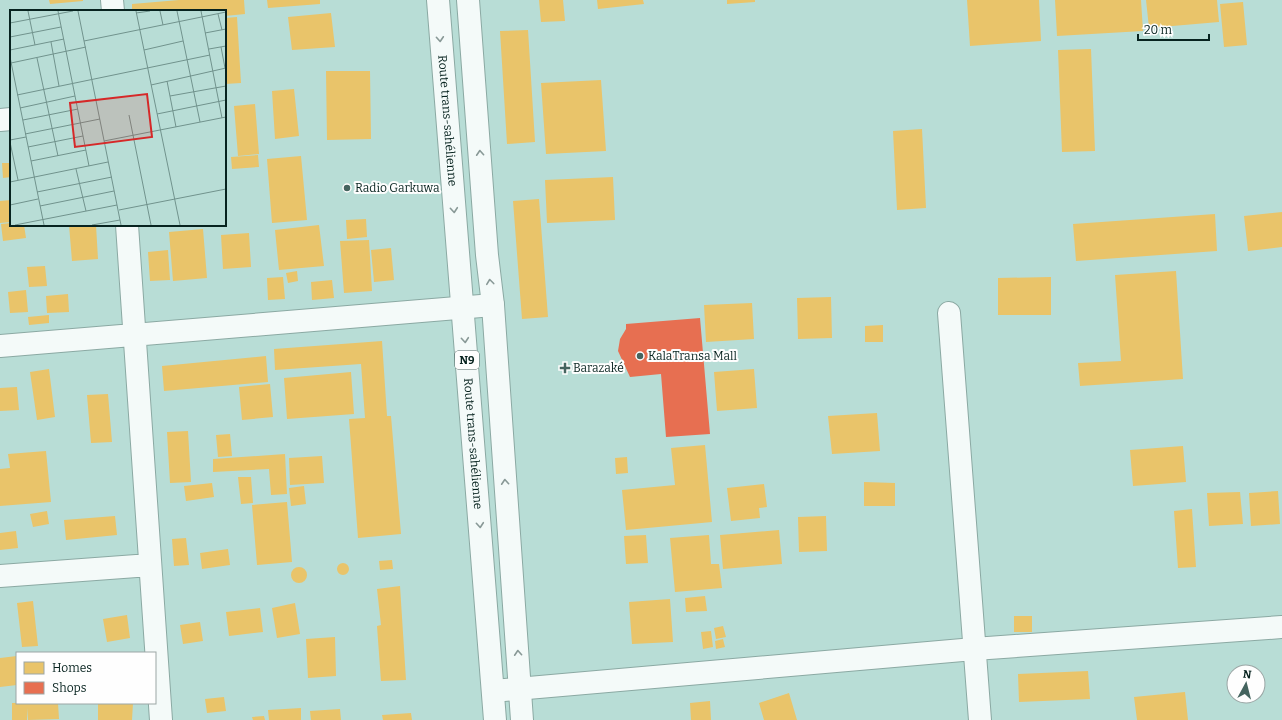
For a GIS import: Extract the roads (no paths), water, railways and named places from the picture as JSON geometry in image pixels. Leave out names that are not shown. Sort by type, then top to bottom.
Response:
[{"type":"main road","points":[[112,0],[113,10]]},
{"type":"main road","name":"Route trans-sahélienne","points":[[438,0],[495,720]]},
{"type":"main road","name":"N9","points":[[468,0],[487,255],[493,305],[522,720]]},
{"type":"main road","points":[[0,120],[10,119]]},
{"type":"main road","points":[[127,226],[161,720]]},
{"type":"main road","points":[[0,346],[463,309],[493,305]]},
{"type":"main road","points":[[949,313],[980,720]]},
{"type":"main road","points":[[0,576],[150,565]]},
{"type":"main road","points":[[493,691],[974,649],[1282,628]]},
{"type":"place","name":"Radio Garkuwa","points":[[347,188]]},
{"type":"place","name":"KalaTransa Mall","points":[[640,356]]},
{"type":"place","name":"Barazaké","points":[[565,368]]}]
